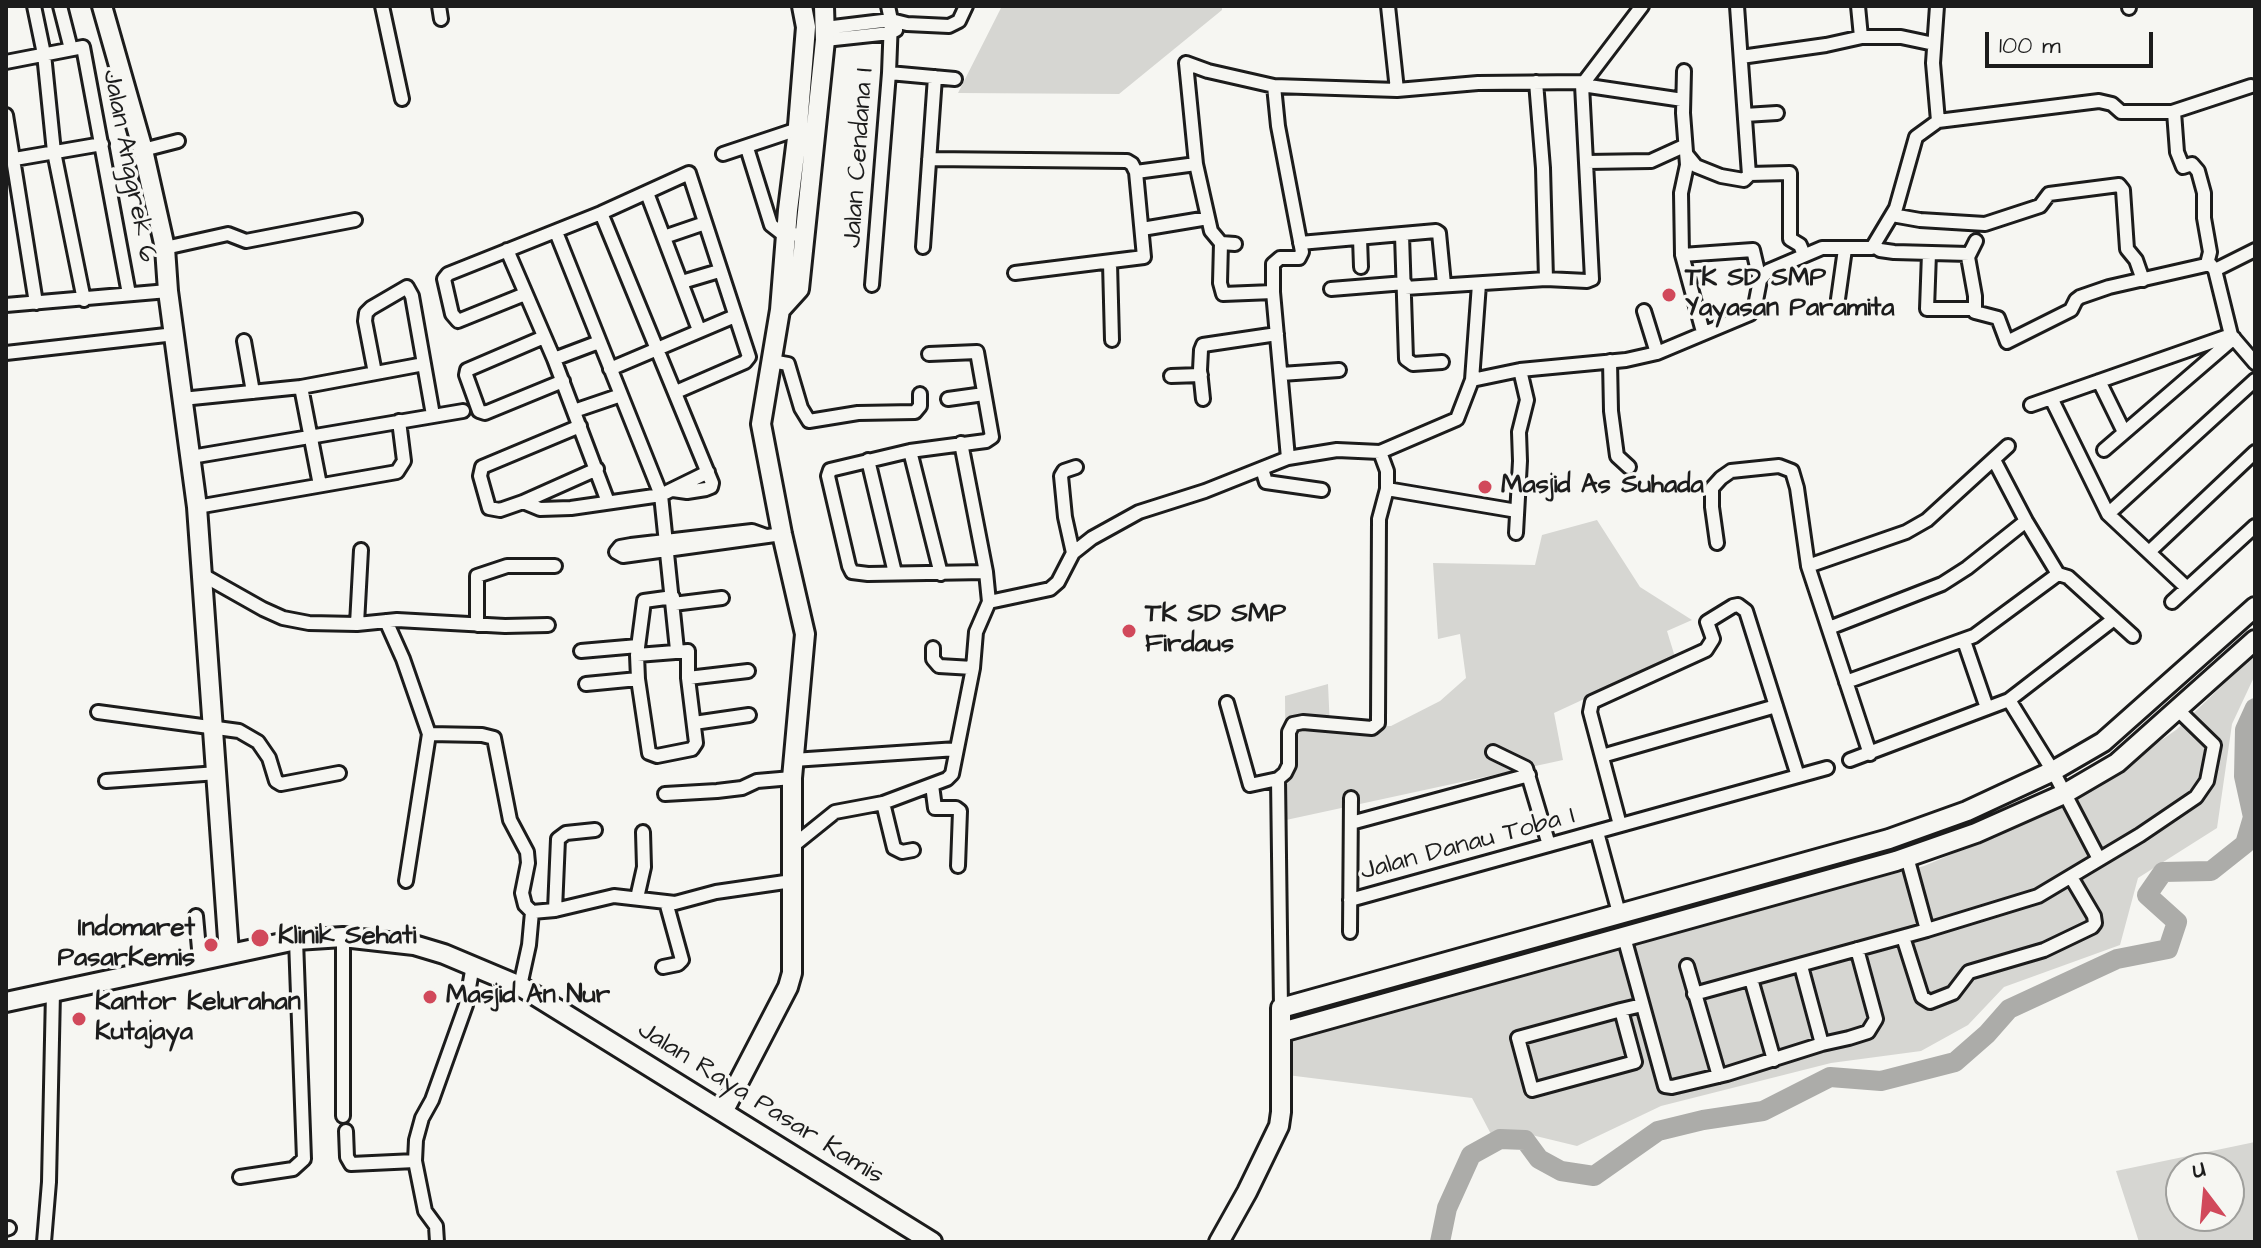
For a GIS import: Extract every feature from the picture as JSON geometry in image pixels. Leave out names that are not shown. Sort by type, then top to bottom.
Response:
[{"type":"main road","points":[[102,6],[143,150],[165,248],[197,507],[229,953]]},
{"type":"main road","points":[[780,310],[799,289],[807,210],[804,135],[806,27],[802,6]]},
{"type":"main road","points":[[723,1112],[790,983],[794,845],[792,769],[805,634],[774,535],[761,424],[780,310],[788,210],[825,34],[824,6]]},
{"type":"main road","points":[[788,210],[807,210]]},
{"type":"main road","points":[[1282,1032],[1907,857],[1976,833],[2058,782],[2255,607]]},
{"type":"main road","points":[[1219,1242],[1279,1126],[1281,1008],[1889,839],[2117,763],[2255,640]]},
{"type":"main road","points":[[1598,920],[1603,942]]},
{"type":"main road","name":"Jalan Raya Pasar Kamis","points":[[6,1002],[296,940],[343,937],[414,945],[473,965],[520,986],[932,1242]]},
{"type":"street","points":[[34,6],[44,54],[54,152],[84,300]]},
{"type":"street","name":"Jalan Anggrek 6","points":[[60,6],[77,48],[102,144],[129,294]]},
{"type":"street","points":[[382,6],[402,99]]},
{"type":"street","name":"Jalan Cendana I","points":[[872,285],[889,73],[888,6]]},
{"type":"street","points":[[825,34],[907,24],[954,25],[966,6]]},
{"type":"street","points":[[1388,6],[1397,90]]},
{"type":"street","points":[[1331,289],[1592,279],[1583,84],[1642,6]]},
{"type":"street","points":[[1684,147],[1691,162],[1707,171],[1744,180],[1749,174],[1737,6]]},
{"type":"street","points":[[1858,6],[1861,37]]},
{"type":"street","points":[[1937,6],[1934,44],[1938,121]]},
{"type":"street","points":[[1741,57],[1861,37],[1901,37],[1934,44]]},
{"type":"street","points":[[6,62],[77,48]]},
{"type":"street","points":[[1273,292],[1223,294],[1220,283],[1228,244],[1211,231],[1196,164],[1186,63],[1274,86],[1397,90],[1536,82],[1583,84],[1683,100]]},
{"type":"street","points":[[1684,71],[1684,147],[1687,165],[1681,190],[1682,255],[1703,332]]},
{"type":"street","points":[[889,73],[955,79]]},
{"type":"street","points":[[923,247],[935,77]]},
{"type":"street","points":[[1536,82],[1543,168],[1546,279]]},
{"type":"street","points":[[1874,246],[1892,215],[1908,173],[1916,137],[1938,121],[2099,101],[2112,104],[2121,112],[2174,112],[2254,82]]},
{"type":"street","points":[[1274,86],[1301,254],[1299,258],[1275,261],[1273,292],[1288,458]]},
{"type":"street","points":[[2174,112],[2177,152],[2183,167],[2192,164],[2198,171],[2204,193],[2211,267],[2232,336],[2255,363]]},
{"type":"street","points":[[1745,115],[1777,113]]},
{"type":"street","points":[[6,115],[10,160],[36,303]]},
{"type":"street","points":[[723,154],[804,135]]},
{"type":"street","points":[[143,150],[178,141]]},
{"type":"street","points":[[10,160],[102,144]]},
{"type":"street","points":[[1587,162],[1651,161],[1684,147]]},
{"type":"street","points":[[747,148],[771,225],[786,234],[805,236]]},
{"type":"street","points":[[929,159],[1127,161],[1132,164],[1136,172],[1144,257],[1015,273]]},
{"type":"street","points":[[1136,172],[1196,164]]},
{"type":"street","points":[[525,294],[460,321],[452,314],[445,277],[689,173],[748,356],[747,361],[676,392]]},
{"type":"street","points":[[1749,174],[1790,173],[1790,239],[1799,243],[1804,255]]},
{"type":"street","points":[[1892,215],[1985,224],[2040,206],[2049,194],[2119,185],[2123,190],[2127,249],[2136,260],[2143,280]]},
{"type":"street","points":[[647,193],[699,330]]},
{"type":"street","points":[[523,502],[540,509],[608,502],[667,492],[708,472],[601,213]]},
{"type":"street","points":[[1142,229],[1208,218]]},
{"type":"street","points":[[165,248],[228,234],[246,241],[355,220]]},
{"type":"street","points":[[664,237],[705,223]]},
{"type":"street","points":[[1300,243],[1436,231],[1439,233],[1444,284]]},
{"type":"street","points":[[556,232],[621,395],[667,492],[667,546],[677,650]]},
{"type":"street","points":[[1402,235],[1406,359],[1413,364],[1442,362]]},
{"type":"street","points":[[1360,238],[1361,267]]},
{"type":"street","points":[[1976,241],[1969,254],[1975,309],[1978,314],[1998,318],[2005,341],[2009,342],[2071,310],[2076,299],[2109,287],[2211,267],[2255,250]]},
{"type":"street","points":[[1760,280],[1768,271],[1822,248],[1874,246],[1894,252],[1969,254]]},
{"type":"street","points":[[1838,299],[1845,249]]},
{"type":"street","points":[[507,250],[563,381],[608,502]]},
{"type":"street","points":[[1472,380],[1520,370],[1657,353],[1750,314],[1755,306],[1760,280],[1751,250],[1682,255]]},
{"type":"street","points":[[1929,253],[1927,309],[1975,309]]},
{"type":"street","points":[[1110,263],[1112,340]]},
{"type":"street","points":[[682,282],[719,271]]},
{"type":"street","points":[[989,602],[1050,589],[1058,582],[1073,553],[1092,538],[1139,512],[1205,491],[1288,458],[1337,450],[1380,452],[1457,419],[1472,380],[1479,284]]},
{"type":"street","points":[[375,373],[365,316],[371,308],[408,288],[433,415]]},
{"type":"street","points":[[6,305],[168,291]]},
{"type":"street","points":[[1644,311],[1657,353]]},
{"type":"street","points":[[610,369],[735,316]]},
{"type":"street","points":[[6,353],[175,334]]},
{"type":"street","points":[[1203,399],[1201,350],[1205,344],[1277,334]]},
{"type":"street","points":[[2031,405],[2232,336]]},
{"type":"street","points":[[2104,450],[2232,336]]},
{"type":"street","points":[[544,337],[467,370],[479,411],[483,413],[563,381]]},
{"type":"street","points":[[244,341],[253,392]]},
{"type":"street","points":[[554,359],[599,342]]},
{"type":"street","points":[[929,354],[975,350],[992,437],[986,441],[910,451],[833,468],[828,472],[850,571],[986,572]]},
{"type":"street","points":[[771,361],[788,364],[801,408],[809,421],[858,413],[915,412],[920,406],[920,394]]},
{"type":"street","points":[[1610,361],[1611,411],[1617,456],[1629,467]]},
{"type":"street","points":[[182,399],[301,387],[424,364]]},
{"type":"street","points":[[1281,374],[1339,370]]},
{"type":"street","points":[[1516,533],[1520,423],[1527,400],[1520,370]]},
{"type":"street","points":[[1171,376],[1201,375]]},
{"type":"street","points":[[2108,514],[2255,380]]},
{"type":"street","points":[[2099,381],[2124,432]]},
{"type":"street","points":[[301,387],[320,485]]},
{"type":"street","points":[[948,399],[984,394]]},
{"type":"street","points":[[574,411],[621,395]]},
{"type":"street","points":[[2051,398],[2108,514],[2187,588]]},
{"type":"street","points":[[191,457],[463,411]]},
{"type":"street","points":[[197,507],[399,471],[404,461],[399,421]]},
{"type":"street","points":[[580,426],[482,467],[480,476],[490,509],[500,510],[523,502],[597,469]]},
{"type":"street","points":[[794,845],[835,812],[883,803],[947,779],[952,774],[973,668],[978,625],[989,602],[961,443]]},
{"type":"street","points":[[1808,566],[1906,532],[1927,520],[2008,446]]},
{"type":"street","points":[[910,451],[941,574]]},
{"type":"street","points":[[1227,703],[1250,785],[1278,779],[1285,773],[1289,765],[1289,732],[1293,724],[1303,722],[1372,728],[1378,723],[1379,519],[1387,489],[1387,471],[1380,452]]},
{"type":"street","points":[[2149,552],[2255,452]]},
{"type":"street","points":[[868,460],[895,573]]},
{"type":"street","points":[[1994,460],[2058,574],[2068,577],[2133,636]]},
{"type":"street","points":[[1717,543],[1712,488],[1721,478],[1731,471],[1783,466],[1792,471],[1808,566],[1870,754]]},
{"type":"street","points":[[1073,553],[1061,476],[1064,471],[1076,467]]},
{"type":"street","points":[[1262,469],[1267,483],[1322,490]]},
{"type":"street","points":[[1387,489],[1517,511]]},
{"type":"street","points":[[1829,628],[1942,584],[2026,521]]},
{"type":"street","points":[[2172,602],[2255,526]]},
{"type":"street","points":[[667,546],[753,540],[774,535]]},
{"type":"street","points":[[357,624],[361,550]]},
{"type":"street","points":[[477,625],[477,576],[507,566],[555,566]]},
{"type":"street","points":[[201,574],[283,618],[309,623],[357,624],[408,620],[477,625],[548,625]]},
{"type":"street","points":[[1846,682],[1964,641],[1989,628],[2058,574]]},
{"type":"street","points":[[581,651],[637,650],[677,650],[685,649],[688,653],[696,743],[692,749],[652,756],[647,748],[637,650],[644,601],[722,598]]},
{"type":"street","points":[[1620,825],[1590,706],[1594,700],[1706,650],[1713,639],[1707,622],[1738,605],[1746,611],[1798,776]]},
{"type":"street","points":[[1850,760],[2009,700],[2114,619]]},
{"type":"street","points":[[386,621],[429,734],[406,881]]},
{"type":"street","points":[[1964,641],[1987,708]]},
{"type":"street","points":[[933,648],[932,657],[936,664],[973,668]]},
{"type":"street","points":[[688,678],[748,671]]},
{"type":"street","points":[[586,684],[638,679]]},
{"type":"street","points":[[2009,700],[2099,859]]},
{"type":"street","points":[[1602,756],[1776,706]]},
{"type":"street","points":[[1694,994],[2033,898],[2071,877],[2140,835],[2196,797],[2204,787],[2214,745],[2178,710]]},
{"type":"street","points":[[98,712],[239,731],[258,742],[269,758],[279,784],[339,773]]},
{"type":"street","points":[[694,723],[749,715]]},
{"type":"street","points":[[429,734],[494,738],[510,820],[527,852],[522,893],[525,905],[532,912],[555,910],[606,897],[666,902],[792,881]]},
{"type":"street","points":[[665,794],[742,788],[792,769],[957,749]]},
{"type":"street","points":[[1493,752],[1526,768],[1549,845]]},
{"type":"street","name":"Jalan Danau Toba I","points":[[1350,900],[1827,768]]},
{"type":"street","points":[[106,781],[218,773]]},
{"type":"street","points":[[1351,823],[1529,775]]},
{"type":"street","points":[[1278,779],[1281,1008]]},
{"type":"street","points":[[932,785],[935,808],[956,808],[960,811],[958,866]]},
{"type":"street","points":[[1350,932],[1351,798]]},
{"type":"street","points":[[883,803],[894,848],[902,852],[913,850]]},
{"type":"street","points":[[555,910],[558,839],[566,833],[595,830]]},
{"type":"street","points":[[637,898],[644,867],[643,832]]},
{"type":"street","points":[[1597,832],[1619,913]]},
{"type":"street","points":[[1907,857],[1927,930]]},
{"type":"street","points":[[1903,937],[1922,997],[1930,1002],[1953,993],[1969,972],[2044,950],[2092,927],[2094,916],[2071,877]]},
{"type":"street","points":[[663,967],[682,960],[666,902]]},
{"type":"street","points":[[520,986],[532,912]]},
{"type":"street","points":[[196,916],[200,960]]},
{"type":"street","points":[[343,937],[343,1116]]},
{"type":"street","points":[[1624,937],[1665,1086],[1672,1087],[1868,1032],[1876,1019],[1857,949]]},
{"type":"street","points":[[240,1177],[293,1169],[304,1159],[296,940]]},
{"type":"street","points":[[437,1242],[436,1226],[425,1211],[415,1161],[418,1130],[466,1005],[473,965]]},
{"type":"street","points":[[1687,966],[1719,1076]]},
{"type":"street","points":[[1801,966],[1822,1044]]},
{"type":"street","points":[[1751,979],[1774,1060]]},
{"type":"street","points":[[44,1242],[49,1182],[53,992]]},
{"type":"street","points":[[1621,1010],[1635,1062],[1532,1090],[1518,1038],[1621,1010],[1642,1005]]},
{"type":"street","points":[[346,1131],[347,1157],[351,1164],[415,1161]]},
{"type":"shaded area","points":[[1002,6],[1222,6],[1222,10],[1119,94],[958,93]]},
{"type":"shaded area","points":[[1597,520],[1640,587],[1692,620],[1667,631],[1675,657],[1554,713],[1563,760],[1286,820],[1285,696],[1328,684],[1330,728],[1391,726],[1440,701],[1466,678],[1460,634],[1438,639],[1433,563],[1535,565],[1542,535]]},
{"type":"shaded area","points":[[2255,654],[2255,675],[2232,724],[2217,828],[2138,878],[2120,945],[2004,987],[1968,1025],[1921,1051],[1831,1063],[1661,1106],[1577,1146],[1511,1130],[1492,1136],[1472,1098],[1287,1075],[1286,1031],[1924,866],[2067,805],[2176,730]]},
{"type":"shaded area","points":[[2255,1142],[2255,1242],[2139,1242],[2116,1171],[2165,1161],[2165,1232],[2245,1232],[2245,1152],[2207,1152]]},
{"type":"waterway","points":[[1440,1242],[1447,1208],[1471,1155],[1500,1139],[1525,1140],[1539,1159],[1561,1171],[1594,1176],[1658,1131],[1763,1111],[1830,1077],[1881,1081],[1955,1062],[1987,1034],[2009,1009],[2117,959],[2168,949],[2177,922],[2147,895],[2163,872],[2211,871],[2245,844],[2253,817],[2244,776],[2245,730],[2255,708]]},
{"type":"place","name":"TK SD SMP Yayasan Paramita","points":[[1669,295]]},
{"type":"place","name":"Masjid As Suhada","points":[[1485,487]]},
{"type":"place","name":"TK SD SMP Firdaus","points":[[1129,631]]},
{"type":"place","name":"Klinik Sehati","points":[[260,938]]},
{"type":"place","name":"Indomaret PasarKemis","points":[[211,945]]},
{"type":"place","name":"Masjid An Nur","points":[[430,997]]},
{"type":"place","name":"Kantor Kelurahan Kutajaya","points":[[79,1019]]}]
